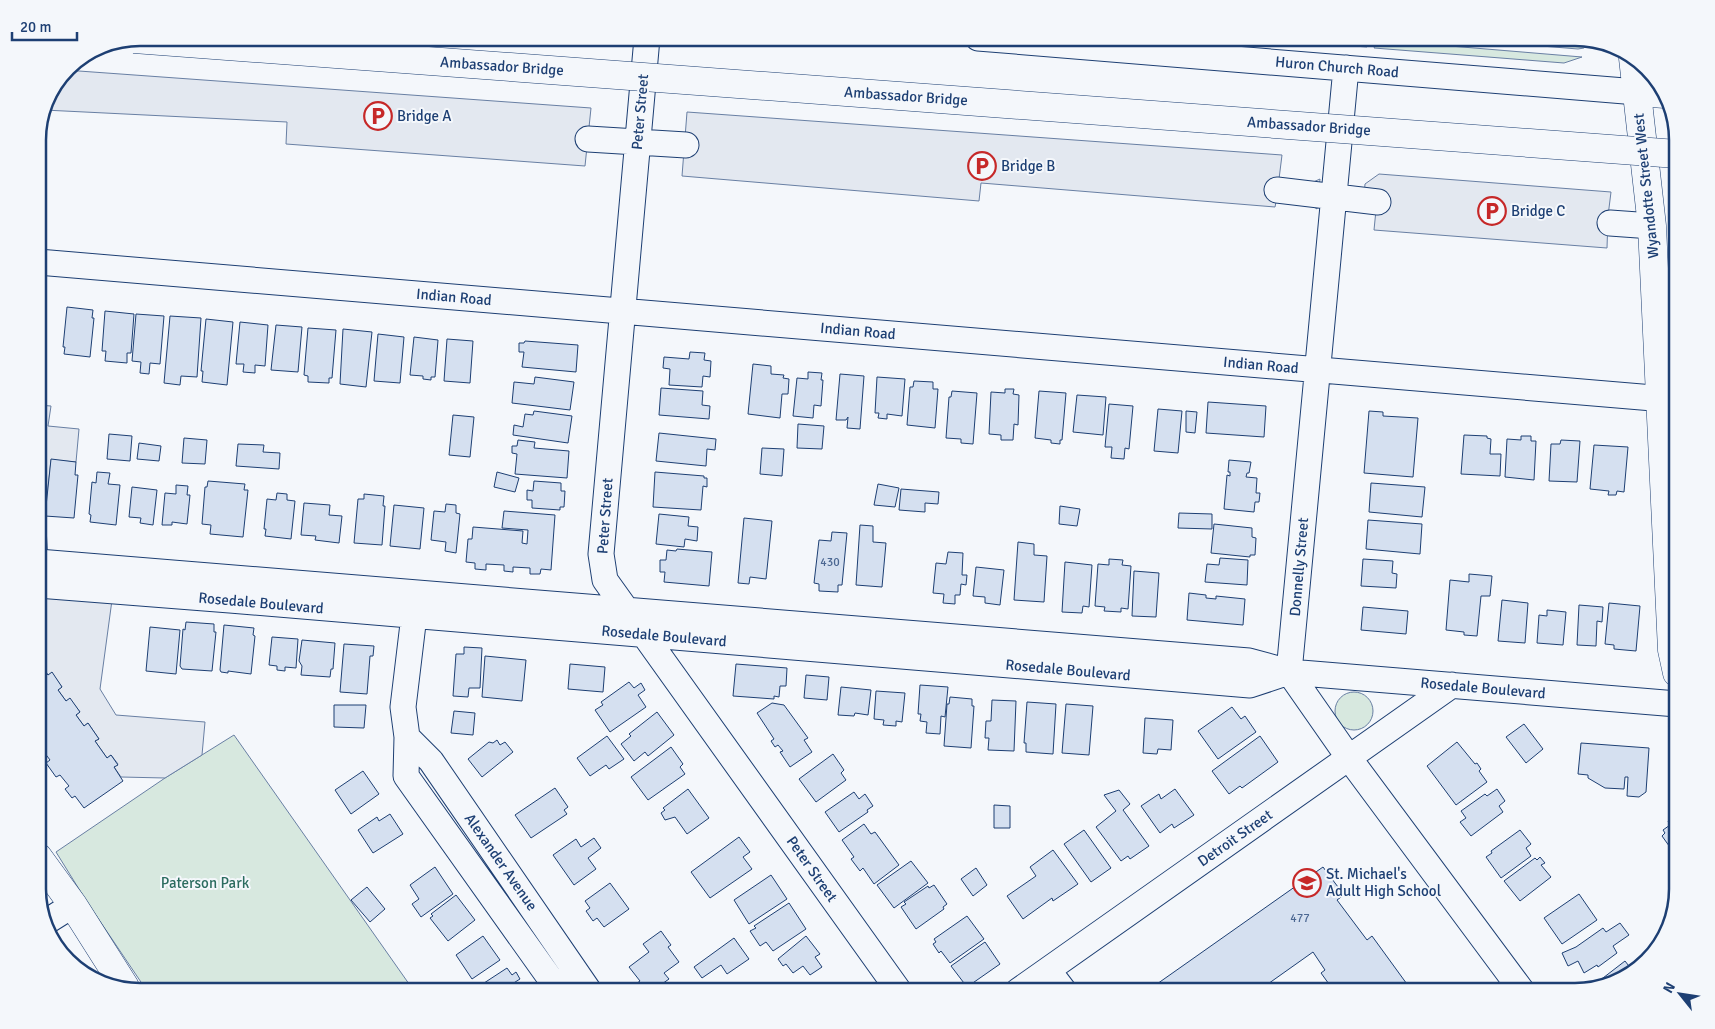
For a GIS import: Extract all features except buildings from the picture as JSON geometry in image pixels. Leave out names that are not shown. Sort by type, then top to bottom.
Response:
[{"type":"main road","name":"Ambassador Bridge","points":[[228,46],[1669,153]]},
{"type":"main road","name":"Wyandotte Street West","points":[[1634,68],[1669,399]]},
{"type":"main road","name":"Huron Church Road","points":[[1637,92],[1656,93]]},
{"type":"main road","points":[[46,868],[73,905],[120,981]]},
{"type":"street","name":"Peter Street","points":[[646,46],[601,554],[605,580],[893,983]]},
{"type":"street","name":"Huron Church Road","points":[[1187,46],[1237,48],[1346,68],[1637,92]]},
{"type":"street","name":"Donnelly Street","points":[[1289,672],[1346,68]]},
{"type":"street","points":[[588,139],[686,145]]},
{"type":"street","points":[[1277,190],[1378,202]]},
{"type":"street","points":[[1610,223],[1652,226]]},
{"type":"street","name":"Indian Road","points":[[46,263],[1669,399]]},
{"type":"street","name":"Rosedale Boulevard","points":[[46,563],[230,588],[416,604],[645,635],[817,637]]},
{"type":"street","name":"Rosedale Boulevard","points":[[46,587],[106,600],[230,588]]},
{"type":"street","name":"Rosedale Boulevard","points":[[416,604],[628,610],[817,637],[1099,661],[1250,685],[1289,672],[1669,703]]},
{"type":"street","name":"Alexander Avenue","points":[[416,604],[403,706],[407,737],[406,776],[553,983]]},
{"type":"street","points":[[1289,672],[1509,983]]},
{"type":"street","name":"Detroit Street","points":[[1030,983],[1452,685]]},
{"type":"street","name":"Alexander Avenue","points":[[407,737],[431,761],[584,983]]},
{"type":"street","points":[[51,919],[73,905]]},
{"type":"street","points":[[1048,970],[1057,983]]},
{"type":"green space","points":[[1375,46],[1450,46],[1582,57],[1564,63],[1374,48]]},
{"type":"green space","points":[[1541,46],[1585,47],[1578,49]]},
{"type":"green space","points":[[1354,692],[1368,697],[1373,711],[1368,725],[1354,730],[1340,725],[1335,711],[1340,697]]},
{"type":"green space","name":"Paterson Park","points":[[234,735],[408,983],[142,983],[56,852],[165,778]]},
{"type":"shaded area","name":"Bridge A","points":[[77,71],[591,108],[585,166],[286,144],[287,122],[51,110],[62,88],[69,78]]},
{"type":"shaded area","name":"Bridge B","points":[[687,112],[1282,155],[1279,179],[1311,183],[1320,179],[1317,209],[1302,199],[1277,197],[1275,207],[981,183],[979,201],[682,176]]},
{"type":"shaded area","name":"Bridge C","points":[[1379,174],[1611,192],[1607,248],[1374,230],[1376,210],[1357,206],[1345,211],[1346,189],[1364,196],[1365,184]]},
{"type":"shaded area","points":[[46,406],[51,406],[48,426],[79,429],[76,462],[51,460],[46,507]]},
{"type":"shaded area","points":[[46,529],[48,556],[46,556]]},
{"type":"shaded area","points":[[46,596],[112,600],[100,689],[116,715],[205,722],[202,755],[165,778],[121,777],[114,767],[118,764],[111,755],[107,758],[95,741],[99,739],[88,723],[84,726],[76,715],[80,712],[70,699],[66,701],[58,690],[62,687],[52,673],[48,675],[46,672]]},
{"type":"place","name":"Bridge A","points":[[378,116]]},
{"type":"place","name":"Bridge B","points":[[982,166]]},
{"type":"place","name":"Bridge C","points":[[1492,211]]},
{"type":"place","name":"St. Michael's Adult High School","points":[[1307,883]]}]
